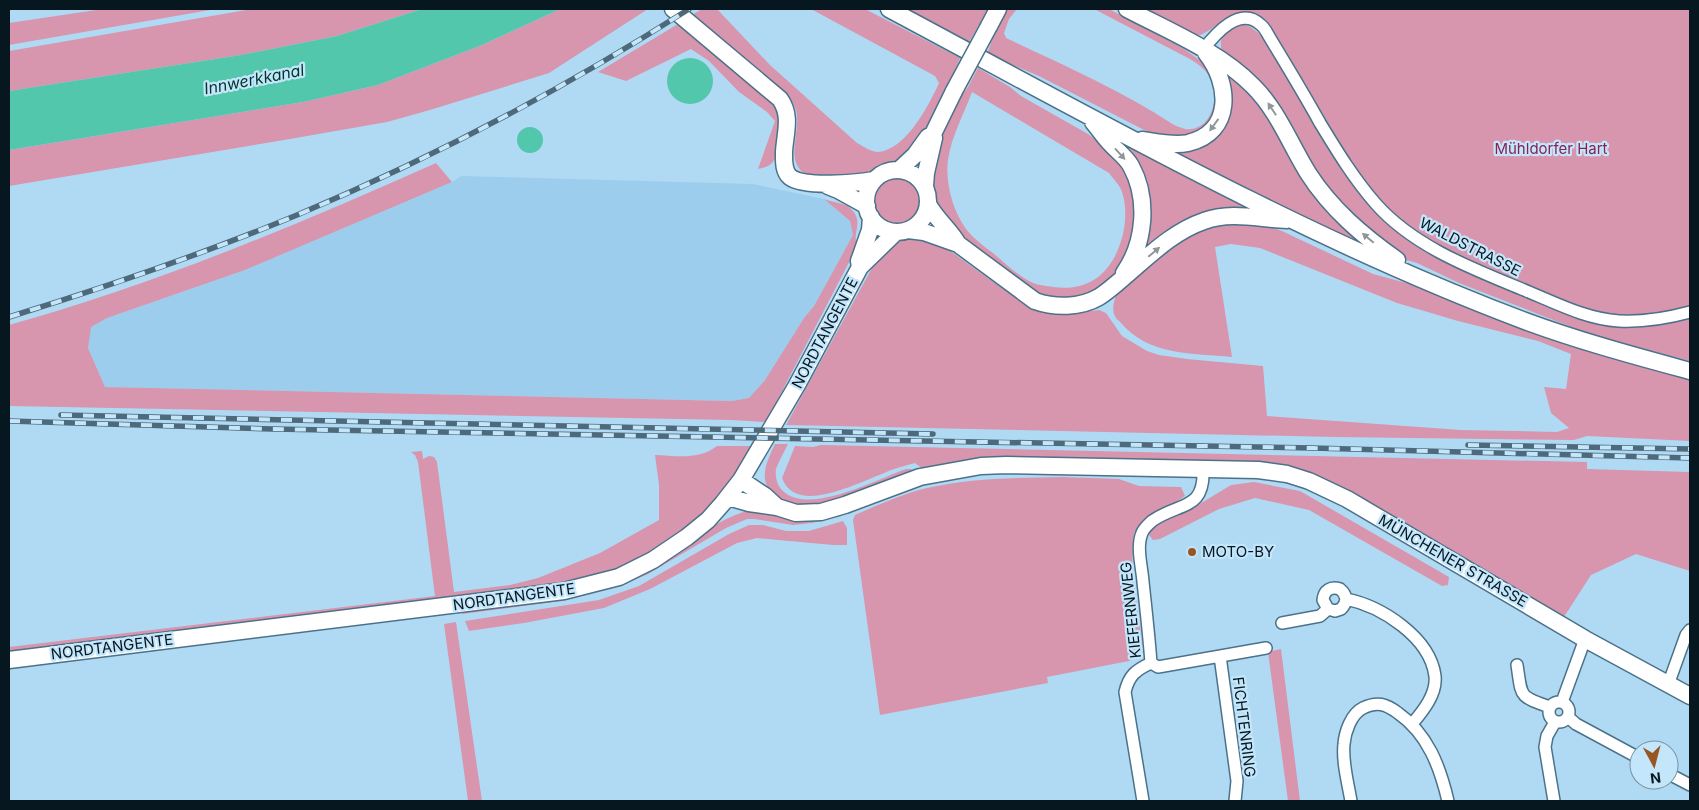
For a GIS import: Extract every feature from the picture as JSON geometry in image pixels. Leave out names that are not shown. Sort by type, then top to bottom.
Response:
[{"type":"main road","points":[[673,9],[780,99],[785,106],[788,122],[784,151],[785,170],[791,178],[798,181],[821,184],[874,180]]},
{"type":"main road","points":[[889,9],[1132,139],[1292,220],[1420,279],[1534,324],[1650,360],[1690,370]]},
{"type":"main road","points":[[902,231],[922,220],[928,204],[925,186],[934,138],[933,134],[998,9]]},
{"type":"main road","points":[[1127,9],[1203,50],[1236,71],[1254,87],[1266,101],[1323,194],[1339,212],[1374,243],[1406,266],[1420,279]]},
{"type":"main road","points":[[1132,139],[1177,144],[1187,143],[1199,139],[1213,128],[1221,115],[1224,105],[1223,86],[1220,74],[1203,50]]},
{"type":"main road","points":[[1089,116],[1130,166],[1140,193],[1143,210],[1139,239],[1128,267],[1117,283]]},
{"type":"main road","points":[[899,170],[906,165],[928,137],[933,134]]},
{"type":"main road","points":[[869,211],[868,192],[874,180],[885,172],[899,170],[914,175],[925,186]]},
{"type":"main road","points":[[821,184],[838,190],[869,211],[882,227],[902,231],[924,232],[958,244],[1036,301],[1063,306],[1090,301],[1099,297],[1166,242],[1190,227],[1204,221],[1242,215],[1261,219],[1292,220]]},
{"type":"main road","points":[[928,204],[958,244]]},
{"type":"main road","name":"NORDTANGENTE","points":[[860,267],[859,261],[870,230],[869,211]]},
{"type":"main road","name":"NORDTANGENTE","points":[[9,660],[537,595],[584,587],[619,577],[654,560],[687,537],[708,520],[728,497],[741,480],[797,385],[860,267],[902,231]]},
{"type":"main road","name":"MÜNCHENER STRASSE","points":[[728,497],[796,513],[821,512],[845,506],[920,477],[981,466],[1066,465],[1275,472],[1309,480],[1347,499],[1585,639],[1690,696]]},
{"type":"main road","points":[[741,480],[765,496],[777,507]]},
{"type":"street","name":"WALDSTRASSE","points":[[1203,50],[1212,38],[1233,21],[1252,20],[1260,24],[1340,155],[1367,194],[1385,214],[1402,228],[1448,256],[1569,309],[1590,316],[1619,321],[1657,318],[1690,312]]},
{"type":"street","name":"KIEFERNWEG","points":[[1204,469],[1204,483],[1198,497],[1186,505],[1161,515],[1149,524],[1141,534],[1140,556],[1151,663],[1158,667],[1266,648]]},
{"type":"street","points":[[1330,588],[1340,589],[1344,592],[1346,599],[1341,609],[1335,611],[1328,609],[1323,596],[1330,588]]},
{"type":"street","points":[[1346,599],[1363,603],[1386,615],[1405,628],[1428,655],[1435,677],[1432,693],[1423,711],[1412,724]]},
{"type":"street","points":[[1282,623],[1320,616],[1328,609]]},
{"type":"street","points":[[1668,685],[1686,635],[1690,630]]},
{"type":"street","points":[[1562,702],[1585,639]]},
{"type":"street","name":"FICHTENRING","points":[[1220,656],[1237,781],[1235,801]]},
{"type":"street","points":[[1144,801],[1125,692],[1129,679],[1135,672],[1151,663]]},
{"type":"street","points":[[1517,665],[1521,692],[1527,699],[1550,706]]},
{"type":"street","points":[[1568,717],[1563,721],[1555,722],[1549,717],[1550,706],[1554,702],[1562,702],[1568,707],[1568,717],[1576,724],[1629,753]]},
{"type":"street","points":[[1351,801],[1344,757],[1347,730],[1358,711],[1371,704],[1380,703],[1389,707],[1412,724],[1431,751],[1440,770],[1448,801]]},
{"type":"street","points":[[1554,801],[1546,747],[1547,736],[1555,722]]},
{"type":"shaded area","points":[[461,176],[753,184],[824,199],[850,221],[853,235],[814,306],[804,318],[765,380],[749,398],[732,401],[105,387],[88,348],[90,327],[107,318],[245,270],[452,182]]},
{"type":"green space","points":[[103,9],[216,9],[9,45],[9,23]]},
{"type":"green space","points":[[252,9],[422,9],[337,36],[241,55],[9,91],[9,51]]},
{"type":"green space","points":[[560,9],[648,9],[549,73],[387,122],[9,186],[9,150],[303,102],[378,85],[482,45]]},
{"type":"green space","points":[[702,9],[717,9],[770,65],[857,143],[875,152],[888,149],[907,135],[923,114],[939,83],[935,76],[811,9],[865,9],[960,58],[929,126],[913,151],[905,159],[883,167],[864,178],[806,175],[796,163],[794,156],[797,116],[788,95],[692,15]]},
{"type":"green space","points":[[905,9],[988,9],[969,42]]},
{"type":"green space","points":[[1006,9],[1017,9],[1009,19],[1004,33],[1006,38],[1113,89],[1174,125],[1185,129],[1194,129],[1207,120],[1214,104],[1214,87],[1207,72],[1188,58],[1094,9],[1109,9],[1184,49],[1212,69],[1216,75],[1216,116],[1194,136],[1161,137],[1039,76],[987,54]]},
{"type":"green space","name":"Mühldorfer Hart","points":[[1144,9],[1690,9],[1690,361],[1589,334],[1459,283],[1417,263],[1368,249],[1171,150],[1216,131],[1223,54],[1221,48],[1222,37],[1228,28],[1239,24],[1247,26],[1262,36],[1356,188],[1381,217],[1401,234],[1434,245],[1405,225],[1363,183],[1267,25],[1242,13],[1225,19],[1197,36]]},
{"type":"green space","points":[[678,24],[750,80],[775,103],[781,114],[781,123],[779,143],[775,159],[771,164],[758,169],[775,121],[767,112],[739,92],[709,61],[691,49],[626,81],[598,72]]},
{"type":"green space","points":[[978,68],[1010,87],[1021,96],[1088,134],[1103,145],[1121,163],[1132,185],[1137,225],[1123,263],[1114,274],[1096,289],[1084,296],[1066,299],[1045,296],[1034,291],[954,229],[937,208],[932,183],[938,144],[954,106],[968,87]],"holes":[[[972,92],[1109,173],[1121,189],[1125,204],[1124,229],[1117,253],[1111,263],[1096,278],[1077,287],[1066,288],[1033,283],[1012,269],[972,236],[957,214],[951,196],[947,169],[952,143]]]},
{"type":"green space","points":[[1125,143],[1257,211],[1241,210],[1133,264],[1148,233],[1150,212],[1143,174],[1134,155]]},
{"type":"green space","points":[[436,163],[452,182],[245,270],[107,318],[91,327],[88,348],[105,387],[732,401],[749,398],[765,380],[804,318],[814,306],[853,235],[850,221],[824,199],[845,205],[855,213],[857,218],[856,241],[858,245],[766,422],[9,406],[9,325],[118,291],[225,252],[279,231]]},
{"type":"green space","points":[[898,177],[907,179],[915,184],[920,192],[922,201],[920,210],[915,218],[907,223],[898,225],[889,223],[881,218],[876,210],[874,201],[876,192],[881,184],[889,179]]},
{"type":"green space","points":[[1261,223],[1373,274],[1410,284],[1498,319],[1577,345],[1690,378],[1690,441],[1587,436],[1574,440],[1334,437],[786,425],[877,259],[895,240],[914,236],[946,248],[1029,306],[1057,315],[1099,310],[1106,313],[1122,336],[1147,351],[1159,355],[1187,359],[1263,366],[1267,416],[1461,430],[1557,432],[1569,428],[1551,413],[1544,387],[1566,389],[1571,354],[1538,341],[1458,321],[1397,303],[1260,248],[1231,244],[1215,247],[1232,357],[1172,351],[1158,347],[1132,334],[1116,319],[1113,309],[1116,295],[1157,254],[1207,224]]},
{"type":"green space","points":[[775,444],[788,444],[777,466],[776,475],[780,488],[793,497],[808,500],[825,498],[861,487],[906,469],[911,469],[912,473],[841,500],[826,504],[801,506],[786,502],[768,488],[765,469]]},
{"type":"green space","points":[[821,445],[1587,462],[1587,469],[1690,472],[1690,571],[1636,554],[1591,575],[1562,620],[1318,478],[924,470],[915,463],[828,494],[800,495],[789,489],[782,478],[795,446],[813,447]]},
{"type":"green space","points":[[717,446],[754,446],[727,487],[694,522],[655,551],[602,576],[574,583],[9,654],[9,647],[435,596],[418,462],[415,455],[411,452],[422,451],[423,459],[429,456],[434,457],[437,462],[454,592],[510,585],[538,578],[600,553],[659,520],[659,485],[655,455],[695,455]]},
{"type":"green space","points":[[1062,477],[1119,479],[1139,486],[1181,487],[1185,496],[1146,519],[1134,533],[1132,567],[1142,644],[1139,654],[1129,661],[1047,677],[1048,683],[880,715],[853,520],[855,515],[908,493],[927,488],[994,479]]},
{"type":"green space","points":[[1254,482],[1300,491],[1449,577],[1448,585],[1442,586],[1309,510],[1255,498],[1219,509],[1160,539],[1153,540],[1149,535],[1154,526],[1198,505],[1231,485]]},
{"type":"green space","points":[[752,510],[841,512],[842,516],[793,525],[747,519],[726,528],[648,574],[620,586],[562,601],[462,614],[462,611],[574,594],[730,517]]},
{"type":"green space","points":[[843,521],[847,528],[847,545],[757,538],[737,543],[650,589],[604,608],[469,631],[465,621],[599,600],[639,586],[729,534],[749,525],[763,525],[786,531],[809,531]]},
{"type":"green space","points":[[456,622],[482,801],[468,801],[444,624]]},
{"type":"green space","points":[[1281,649],[1300,801],[1288,801],[1268,652]]},
{"type":"water","name":"Innwerkkanal","points":[[422,9],[560,9],[482,45],[378,85],[303,102],[9,150],[9,91],[241,55],[337,36]]},
{"type":"water","points":[[685,58],[695,58],[709,68],[713,81],[709,94],[703,100],[695,104],[685,104],[671,94],[667,86],[667,76],[677,62]]},
{"type":"water","points":[[530,127],[539,131],[543,140],[539,149],[530,153],[521,149],[517,140],[521,131]]},
{"type":"railway","points":[[9,317],[190,257],[348,193],[498,120],[595,67],[689,9]]},
{"type":"railway","points":[[61,415],[933,434]]},
{"type":"railway","points":[[9,421],[272,429],[1312,448],[1690,458]]},
{"type":"railway","points":[[1468,445],[1690,449]]},
{"type":"place","name":"MOTO-BY","points":[[1192,552]]}]
